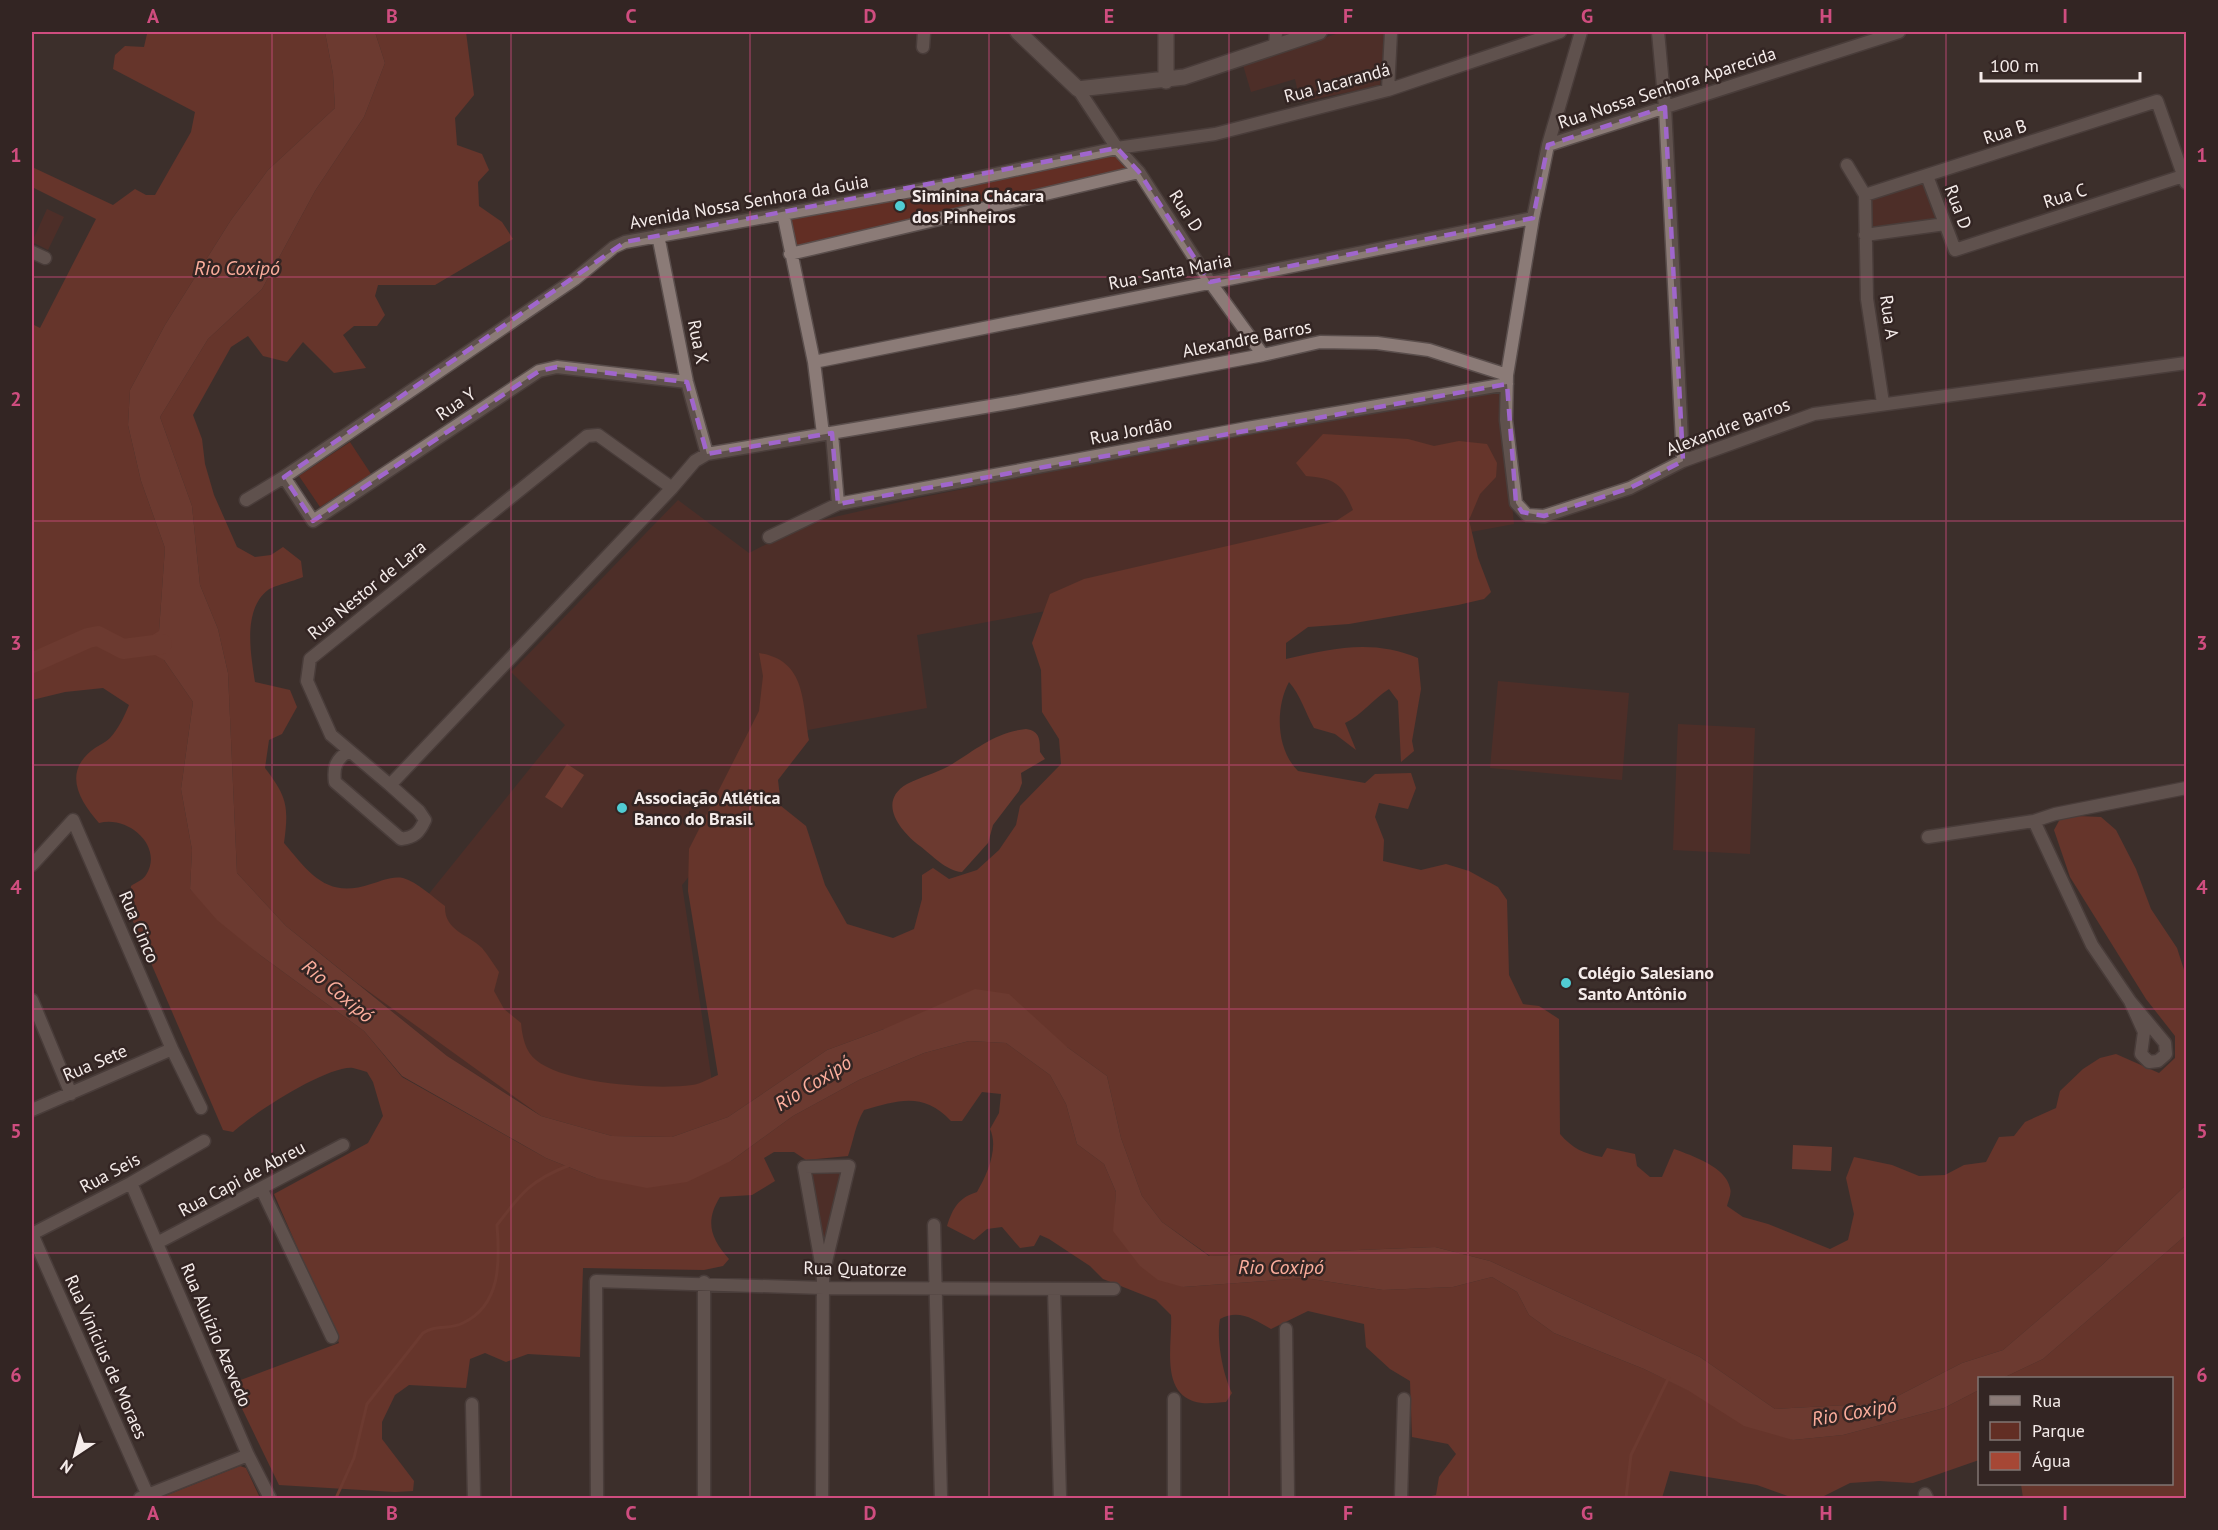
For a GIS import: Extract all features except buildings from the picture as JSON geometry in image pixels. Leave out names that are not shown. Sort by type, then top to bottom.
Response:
[{"type":"street","points":[[922,47],[924,32]]},
{"type":"street","points":[[1018,32],[1078,89],[1166,81],[1206,71],[1275,39],[1319,32]]},
{"type":"street","points":[[1166,32],[1166,81]]},
{"type":"street","points":[[1388,90],[1391,32]]},
{"type":"street","name":"Rua Jacarandá","points":[[1117,148],[1215,134],[1388,90],[1560,32]]},
{"type":"street","points":[[1507,380],[1533,218],[1548,146],[1581,32]]},
{"type":"street","points":[[1658,32],[1665,107],[1683,461]]},
{"type":"street","name":"Rua Nossa Senhora Aparecida","points":[[1548,146],[1899,32]]},
{"type":"street","name":"Rua D","points":[[1078,89],[1117,148],[1139,172],[1210,282],[1263,355]]},
{"type":"street","name":"Rua B","points":[[1864,195],[2157,101],[2186,178]]},
{"type":"street","name":"Avenida Nossa Senhora da Guia","points":[[246,500],[284,477],[576,279],[614,248],[658,235],[939,186],[1117,148]]},
{"type":"street","name":"Rua A","points":[[1846,165],[1864,195],[1867,299],[1883,403]]},
{"type":"street","points":[[790,254],[1139,172]]},
{"type":"street","name":"Rua D","points":[[1927,176],[1955,250]]},
{"type":"street","name":"Rua C","points":[[1955,250],[2186,178]]},
{"type":"street","points":[[783,213],[814,362],[838,504]]},
{"type":"street","name":"Rua Santa Maria","points":[[814,362],[1533,218]]},
{"type":"street","points":[[1865,235],[1945,224]]},
{"type":"street","name":"Rua X","points":[[658,235],[687,382],[707,454]]},
{"type":"street","points":[[32,252],[45,258]]},
{"type":"street","name":"Alexandre Barros","points":[[707,454],[1263,355],[1320,342],[1377,343],[1429,350],[1507,380],[1506,420],[1516,503],[1527,515],[1544,516],[1630,488],[1683,461],[1814,414],[2187,363]]},
{"type":"street","name":"Rua Y","points":[[284,477],[313,521],[539,371],[557,367],[687,382]]},
{"type":"street","name":"Rua Jordão","points":[[769,537],[838,504],[1507,380]]},
{"type":"street","name":"Rua Nestor de Lara","points":[[349,751],[339,757],[335,764],[335,782],[401,839],[412,837],[420,831],[425,820],[420,811],[331,735],[307,681],[310,659],[587,436],[598,435],[672,488]]},
{"type":"street","points":[[390,785],[695,461],[707,454]]},
{"type":"street","points":[[1928,837],[2034,821],[2055,814],[2187,788]]},
{"type":"street","name":"Rua Cinco","points":[[32,865],[73,820],[172,1049],[201,1108]]},
{"type":"street","points":[[2034,821],[2092,945],[2130,1001],[2165,1043],[2166,1054],[2158,1061],[2149,1062],[2141,1054],[2144,1032],[2130,1001]]},
{"type":"street","points":[[32,1000],[71,1094]]},
{"type":"street","name":"Rua Sete","points":[[32,1110],[172,1049]]},
{"type":"street","name":"Rua Seis","points":[[32,1234],[131,1183],[204,1141]]},
{"type":"street","name":"Rua Capi de Abreu","points":[[157,1243],[343,1145]]},
{"type":"street","points":[[822,1498],[824,1288],[804,1167],[849,1166],[823,1274]]},
{"type":"street","name":"Rua Aluízio Azevedo","points":[[131,1183],[248,1455],[270,1498]]},
{"type":"street","points":[[261,1190],[332,1337]]},
{"type":"street","points":[[934,1225],[941,1498]]},
{"type":"street","name":"Rua Vinícius de Moraes","points":[[32,1234],[145,1497]]},
{"type":"street","name":"Rua Quatorze","points":[[597,1498],[596,1281],[704,1282],[824,1288],[1114,1289]]},
{"type":"street","points":[[704,1282],[704,1498]]},
{"type":"street","points":[[1054,1289],[1060,1498]]},
{"type":"street","points":[[1286,1329],[1288,1498]]},
{"type":"street","points":[[1174,1399],[1174,1498]]},
{"type":"street","points":[[1401,1498],[1404,1399]]},
{"type":"street","points":[[472,1404],[474,1498]]},
{"type":"street","points":[[145,1497],[248,1455]]},
{"type":"highlighted area","points":[[1665,107],[1683,461],[1630,488],[1544,516],[1522,512],[1516,503],[1507,384],[838,504],[832,433],[707,454],[687,382],[557,367],[539,371],[313,521],[284,477],[625,242],[1117,148],[1139,172],[1210,282],[1533,218],[1548,145]]},
{"type":"green space","points":[[1342,32],[1385,32],[1380,86],[1300,102],[1295,79],[1251,92],[1243,65]]},
{"type":"green space","points":[[1116,152],[1130,168],[797,248],[789,217]]},
{"type":"green space","points":[[1925,181],[1941,222],[1868,232],[1867,197]]},
{"type":"green space","points":[[47,209],[64,217],[48,250],[32,242]]},
{"type":"green space","name":"Associação Atlética Banco do Brasil","points":[[1501,389],[1514,524],[917,635],[927,708],[808,730],[682,885],[718,1121],[612,1136],[537,1113],[447,1056],[357,983],[565,725],[511,672],[678,500],[749,553],[808,523],[918,498],[1294,423]]},
{"type":"green space","points":[[350,442],[371,474],[320,507],[299,476]]},
{"type":"green space","points":[[1498,681],[1629,693],[1622,780],[1490,768]]},
{"type":"green space","points":[[1678,724],[1755,728],[1750,854],[1673,850]]},
{"type":"green space","points":[[846,1168],[824,1264],[806,1169]]},
{"type":"shaded area","points":[[150,32],[325,32],[333,74],[335,108],[268,170],[231,220],[165,325],[130,390],[128,425],[141,481],[165,548],[159,631],[164,660],[193,702],[181,789],[192,850],[190,889],[260,955],[364,1031],[402,1077],[546,1158],[596,1178],[731,1161],[793,1116],[859,1080],[924,1053],[969,1041],[1006,1043],[1050,1075],[1066,1104],[1077,1144],[1104,1164],[1116,1192],[1114,1231],[1183,1287],[1305,1278],[1383,1290],[1453,1287],[1492,1277],[1517,1292],[1529,1315],[1554,1333],[1644,1369],[1793,1440],[1843,1435],[1944,1408],[1978,1391],[1978,1460],[1913,1483],[1879,1481],[1850,1483],[1820,1498],[1793,1498],[1757,1485],[1670,1471],[1662,1498],[1421,1498],[1436,1495],[1439,1477],[1456,1454],[1448,1444],[1412,1437],[1410,1381],[1390,1369],[1366,1347],[1364,1324],[1308,1311],[1271,1329],[1246,1316],[1233,1315],[1220,1319],[1221,1357],[1232,1393],[1226,1402],[1202,1403],[1188,1399],[1173,1381],[1170,1354],[1171,1315],[1156,1300],[1103,1279],[1090,1266],[1040,1235],[1034,1246],[1020,1248],[1002,1227],[987,1229],[974,1240],[947,1226],[957,1205],[965,1197],[977,1192],[991,1161],[993,1144],[990,1129],[999,1113],[1001,1094],[982,1092],[962,1121],[951,1121],[941,1112],[921,1102],[900,1101],[864,1110],[848,1156],[806,1160],[794,1152],[774,1152],[764,1158],[775,1181],[752,1195],[720,1197],[715,1206],[712,1214],[712,1229],[717,1244],[729,1259],[723,1266],[704,1270],[583,1268],[580,1357],[528,1354],[506,1362],[485,1353],[470,1359],[466,1388],[409,1385],[395,1395],[382,1422],[382,1439],[414,1481],[413,1491],[395,1492],[279,1485],[230,1384],[339,1343],[274,1194],[368,1143],[383,1116],[373,1082],[367,1072],[353,1068],[341,1069],[291,1092],[233,1132],[223,1130],[129,912],[131,886],[145,877],[150,864],[147,844],[132,829],[122,824],[99,823],[86,806],[77,787],[78,769],[83,760],[91,751],[110,738],[129,705],[103,688],[65,692],[32,700],[32,324],[40,328],[96,219],[32,187],[32,167],[113,205],[135,189],[146,195],[155,195],[191,132],[195,112],[113,69],[115,55],[125,46],[144,47],[147,34]]},
{"type":"shaded area","points":[[375,32],[466,32],[474,95],[455,118],[457,145],[482,154],[489,170],[478,182],[479,206],[502,222],[513,239],[435,285],[378,285],[375,296],[385,315],[377,326],[354,326],[343,335],[366,368],[334,373],[303,342],[287,362],[263,356],[248,336],[231,347],[193,415],[202,439],[205,464],[214,495],[237,547],[255,557],[271,555],[283,547],[301,561],[303,577],[271,588],[260,599],[254,609],[250,633],[255,682],[290,690],[297,707],[282,734],[269,740],[265,768],[285,802],[284,843],[311,874],[331,886],[356,888],[391,878],[403,878],[419,886],[445,906],[448,921],[482,948],[499,972],[494,991],[504,1009],[521,1023],[527,1048],[536,1060],[567,1075],[635,1086],[692,1085],[718,1075],[688,891],[689,849],[759,711],[763,676],[759,653],[774,657],[786,664],[794,673],[805,711],[809,740],[778,780],[781,806],[806,826],[825,885],[847,924],[893,938],[914,929],[922,899],[922,875],[933,868],[949,879],[977,870],[999,850],[1016,825],[1020,806],[1061,764],[1059,739],[1042,712],[1041,670],[1032,643],[1050,594],[1084,579],[1336,521],[1353,510],[1341,488],[1324,478],[1306,476],[1296,463],[1323,434],[1408,439],[1434,446],[1459,441],[1487,444],[1497,463],[1496,477],[1480,494],[1469,520],[1478,558],[1491,592],[1484,599],[1458,605],[1349,624],[1308,627],[1286,643],[1286,659],[1353,647],[1385,649],[1418,658],[1421,689],[1412,741],[1414,751],[1401,762],[1398,701],[1389,689],[1345,723],[1356,750],[1335,734],[1314,728],[1300,698],[1289,682],[1281,704],[1280,728],[1285,751],[1298,771],[1365,783],[1375,774],[1411,773],[1416,788],[1408,809],[1379,803],[1375,817],[1384,840],[1383,861],[1421,870],[1446,864],[1469,871],[1498,887],[1507,900],[1509,975],[1523,1004],[1539,1006],[1559,1019],[1560,1134],[1579,1150],[1596,1156],[1602,1157],[1607,1148],[1635,1154],[1637,1166],[1650,1177],[1662,1177],[1674,1149],[1690,1155],[1708,1163],[1722,1174],[1730,1190],[1727,1206],[1743,1217],[1768,1224],[1830,1249],[1848,1240],[1854,1214],[1846,1178],[1854,1157],[1892,1165],[1919,1176],[1945,1175],[1964,1165],[1986,1162],[1999,1137],[2014,1136],[2025,1122],[2056,1108],[2060,1091],[2083,1069],[2100,1058],[2116,1054],[2159,1073],[2175,1058],[2175,1036],[2146,999],[2070,877],[2054,830],[2060,819],[2077,816],[2101,817],[2116,830],[2136,869],[2151,909],[2177,948],[2186,976],[2186,1185],[2101,1266],[2003,1350],[1962,1363],[1884,1403],[1775,1409],[1700,1357],[1490,1261],[1435,1247],[1210,1256],[1162,1222],[1142,1196],[1121,1138],[1107,1076],[1067,1047],[884,1029],[827,1050],[728,1117],[672,1137],[612,1136],[541,1116],[357,983],[286,926],[237,873],[228,673],[218,629],[200,585],[192,506],[160,417],[208,339],[262,289],[315,191],[364,117],[385,63]]},
{"type":"shaded area","points":[[2186,1235],[2186,1498],[2023,1498],[2021,1485],[2173,1485],[2173,1377],[2005,1377],[2043,1359]]},
{"type":"shaded area","points":[[240,1466],[246,1468],[260,1498],[160,1498]]},
{"type":"water","name":"Rio Coxipó","points":[[325,32],[375,32],[385,63],[364,117],[315,191],[262,289],[208,339],[160,417],[192,506],[200,585],[218,629],[228,673],[237,873],[286,926],[447,1056],[541,1116],[612,1136],[672,1137],[728,1117],[827,1050],[884,1029],[975,989],[1009,994],[1067,1047],[1107,1076],[1121,1138],[1142,1196],[1162,1222],[1209,1256],[1435,1247],[1490,1261],[1700,1357],[1775,1409],[1884,1403],[1962,1363],[2003,1350],[2101,1266],[2186,1185],[2186,1235],[2043,1359],[2005,1377],[1978,1377],[1978,1391],[1944,1408],[1843,1435],[1793,1440],[1744,1426],[1689,1391],[1644,1369],[1554,1333],[1529,1315],[1517,1292],[1492,1277],[1453,1287],[1383,1290],[1305,1278],[1183,1287],[1158,1280],[1140,1266],[1113,1231],[1116,1192],[1104,1164],[1077,1144],[1066,1104],[1050,1075],[1006,1043],[969,1041],[924,1053],[859,1080],[793,1116],[731,1161],[687,1182],[647,1188],[596,1178],[546,1158],[402,1076],[364,1031],[260,955],[217,920],[190,889],[192,850],[181,789],[193,702],[164,660],[137,645],[159,631],[165,548],[141,481],[128,425],[130,390],[165,325],[231,220],[268,170],[335,108],[333,74]]},
{"type":"water","points":[[1026,729],[1037,734],[1040,752],[1045,759],[1021,773],[1022,783],[1019,791],[993,825],[988,843],[962,872],[945,866],[934,858],[899,825],[892,808],[893,799],[898,791],[907,784],[949,766],[995,738]]},
{"type":"water","points":[[567,764],[584,775],[562,808],[545,797]]},
{"type":"water","points":[[1793,1145],[1832,1147],[1831,1171],[1792,1169]]},
{"type":"waterway","points":[[32,663],[88,638],[98,636],[123,649],[162,644]]},
{"type":"waterway","points":[[336,1498],[354,1458],[367,1404],[423,1333],[463,1323],[485,1305],[491,1294],[498,1268],[497,1225],[513,1204],[536,1182],[570,1165]]},
{"type":"waterway","points":[[1626,1498],[1631,1455],[1669,1377]]},
{"type":"place","name":"Siminina Chácara dos Pinheiros","points":[[900,206]]},
{"type":"place","name":"Associação Atlética Banco do Brasil","points":[[622,808]]},
{"type":"place","name":"Colégio Salesiano Santo Antônio","points":[[1566,983]]}]
